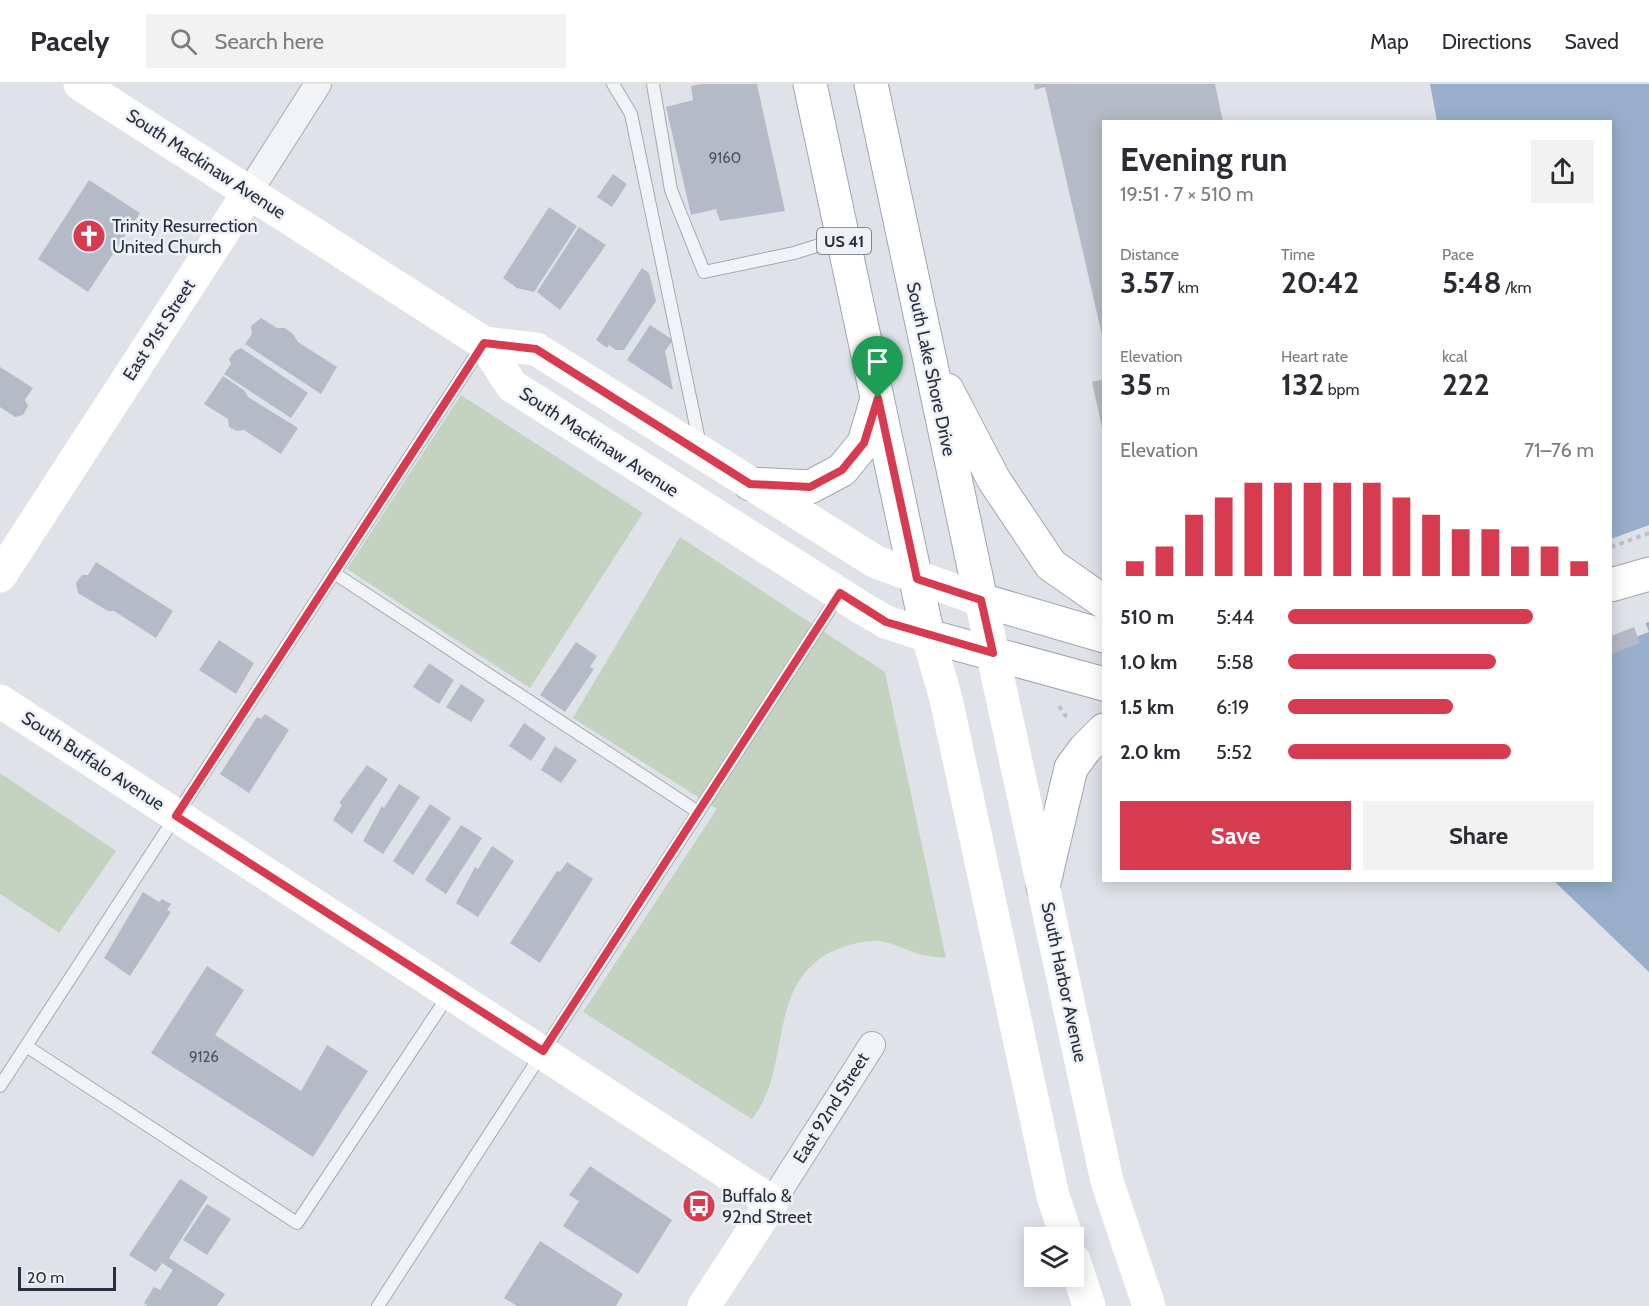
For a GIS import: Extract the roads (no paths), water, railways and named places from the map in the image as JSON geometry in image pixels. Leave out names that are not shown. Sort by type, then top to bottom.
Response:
[{"type":"main road","name":"South Mackinaw Avenue","points":[[80,84],[484,343],[512,386],[886,622],[928,636],[1102,683]]},
{"type":"main road","name":"US 41","points":[[810,84],[928,636]]},
{"type":"main road","name":"South Lake Shore Drive","points":[[871,84],[993,653]]},
{"type":"main road","name":"East 91st Street","points":[[0,576],[249,192]]},
{"type":"main road","points":[[484,343],[536,349],[876,562],[917,579],[981,600],[1102,635]]},
{"type":"main road","points":[[928,356],[994,480],[1051,565],[1102,601]]},
{"type":"main road","points":[[750,484],[810,487],[842,470],[864,443],[878,398]]},
{"type":"main road","points":[[1613,588],[1649,574]]},
{"type":"main road","points":[[928,636],[946,699],[1053,1196],[1063,1227]]},
{"type":"main road","name":"South Harbor Avenue","points":[[993,653],[1107,1181],[1149,1306]]},
{"type":"main road","name":"South Buffalo Avenue","points":[[0,701],[543,1051],[771,1202]]},
{"type":"main road","points":[[1043,887],[1071,768],[1102,732]]},
{"type":"main road","name":"East 92nd Street","points":[[704,1306],[771,1202]]},
{"type":"main road","points":[[1083,1287],[1089,1306]]},
{"type":"street","name":"East 91st Street","points":[[249,192],[318,84]]},
{"type":"street","name":"East 92nd Street","points":[[771,1202],[872,1045]]},
{"type":"lane","points":[[612,84],[631,114],[702,454]]},
{"type":"lane","points":[[653,84],[671,190],[704,272],[794,253],[843,238]]},
{"type":"lane","points":[[0,1086],[484,343]]},
{"type":"lane","points":[[334,573],[698,812]]},
{"type":"lane","points":[[378,1306],[840,593]]},
{"type":"lane","points":[[26,1047],[297,1223],[450,992]]},
{"type":"water","points":[[1430,84],[1649,84],[1649,632],[1612,538],[1612,120],[1437,120]]},
{"type":"water","points":[[1649,632],[1649,972],[1555,882],[1612,882],[1612,646]]},
{"type":"place","name":"Trinity Resurrection United Church","points":[[89,236]]},
{"type":"place","name":"Buffalo & 92nd Street","points":[[699,1206]]}]
